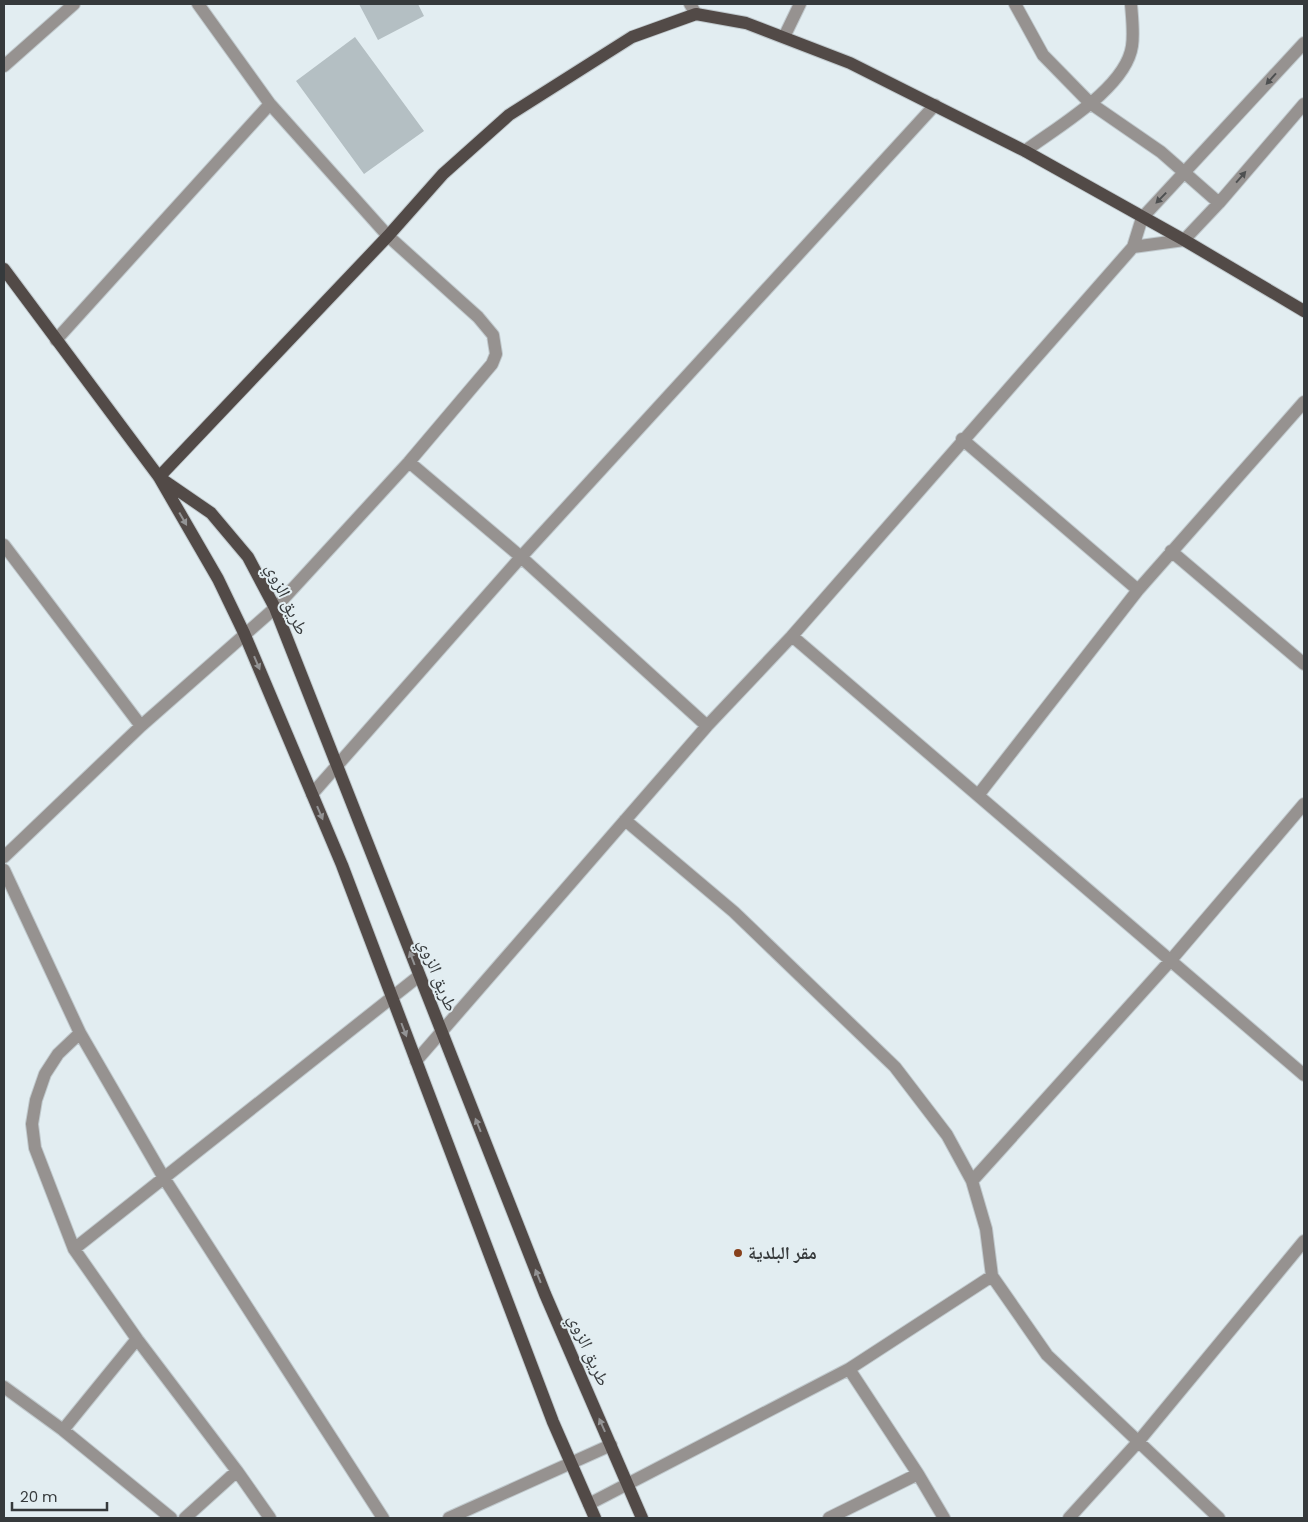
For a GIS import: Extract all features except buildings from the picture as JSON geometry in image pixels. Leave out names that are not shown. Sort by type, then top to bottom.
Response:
[{"type":"main road","points":[[158,477],[388,236],[443,174],[510,115],[632,37],[693,9],[746,23],[850,62],[1025,151],[1184,240],[1304,311]]},
{"type":"main road","name":"طريق الزوي","points":[[4,269],[158,477],[218,580],[244,633],[312,794],[392,997],[553,1422],[595,1518]]},
{"type":"main road","name":"طريق الزوي","points":[[158,477],[211,513],[248,557],[274,608],[545,1294],[642,1518]]},
{"type":"street","points":[[4,66],[74,4]]},
{"type":"street","points":[[4,857],[141,726],[274,608],[409,462],[492,364],[496,354],[493,335],[478,317],[388,236],[270,104],[198,4]]},
{"type":"street","points":[[784,37],[800,4]]},
{"type":"street","points":[[1015,4],[1043,55],[1090,103],[1138,135],[1220,203]]},
{"type":"street","points":[[1025,151],[1090,103],[1109,86],[1123,69],[1132,46],[1131,4]]},
{"type":"street","points":[[416,1061],[707,726],[792,636],[962,439],[1133,247],[1142,218],[1186,173],[1304,43]]},
{"type":"street","points":[[56,340],[270,104]]},
{"type":"street","points":[[1133,247],[1184,240],[1220,203],[1304,104]]},
{"type":"street","points":[[312,794],[337,768],[521,557],[935,105]]},
{"type":"street","points":[[978,794],[1138,590],[1304,402]]},
{"type":"street","points":[[962,439],[1138,590]]},
{"type":"street","points":[[409,462],[521,557],[707,726]]},
{"type":"street","points":[[4,545],[141,726]]},
{"type":"street","points":[[1171,551],[1304,664]]},
{"type":"street","points":[[792,636],[1304,1075]]},
{"type":"street","points":[[972,1181],[1171,960],[1304,804]]},
{"type":"street","points":[[625,820],[734,912],[895,1067],[947,1135],[972,1181],[986,1229],[992,1276],[1047,1354],[1219,1518]]},
{"type":"street","points":[[4,870],[80,1033],[164,1178],[383,1518]]},
{"type":"street","points":[[74,1249],[419,976]]},
{"type":"street","points":[[80,1033],[58,1054],[45,1074],[36,1100],[32,1124],[35,1148],[74,1249],[137,1339],[238,1471],[270,1518]]},
{"type":"street","points":[[1069,1518],[1138,1442],[1304,1241]]},
{"type":"street","points":[[589,1504],[849,1369],[992,1276]]},
{"type":"street","points":[[63,1430],[137,1339]]},
{"type":"street","points":[[849,1369],[918,1474],[944,1518]]},
{"type":"street","points":[[4,1387],[63,1430],[171,1518]]},
{"type":"street","points":[[449,1518],[611,1445]]},
{"type":"street","points":[[185,1518],[238,1471]]},
{"type":"street","points":[[830,1518],[918,1474]]},
{"type":"place","name":"مقر البلدية","points":[[738,1253]]}]
